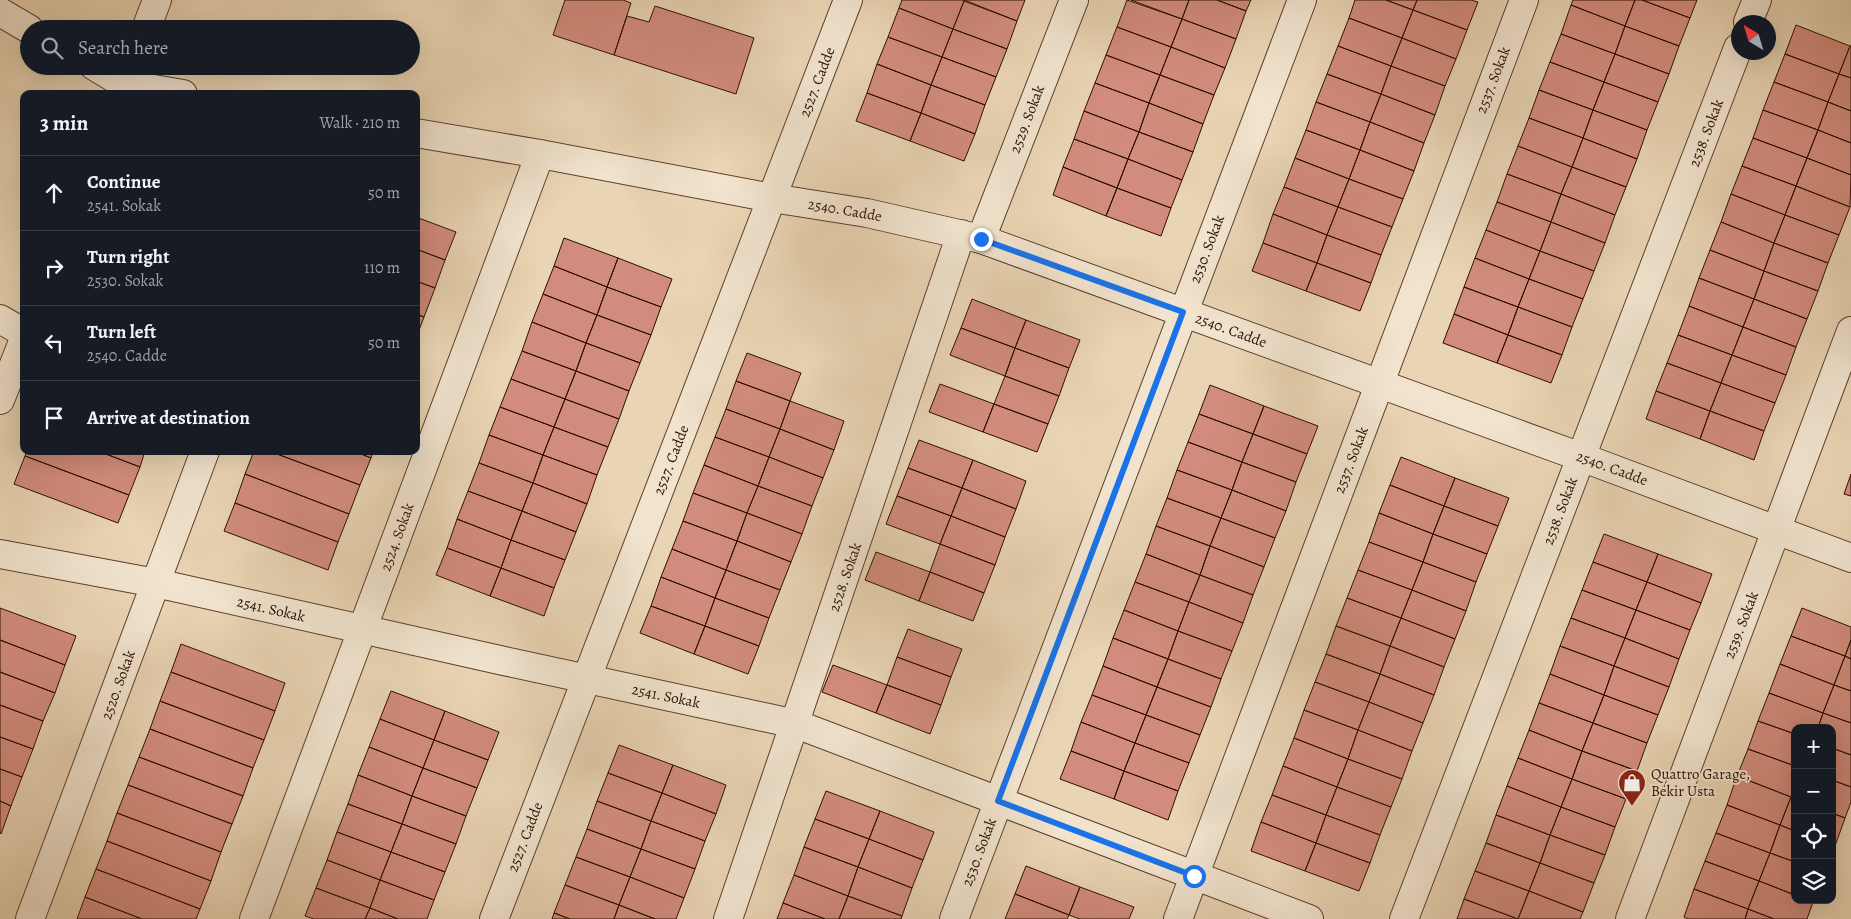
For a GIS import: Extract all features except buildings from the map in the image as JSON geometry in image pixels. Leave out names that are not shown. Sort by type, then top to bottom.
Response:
[{"type":"street","points":[[149,20],[157,0]]},
{"type":"street","name":"2527. Cadde","points":[[494,919],[848,0]]},
{"type":"street","name":"2529. Sokak","points":[[971,236],[1074,0]]},
{"type":"street","name":"2530. Sokak","points":[[954,919],[1302,0]]},
{"type":"street","name":"2537. Sokak","points":[[1178,919],[1524,0]]},
{"type":"street","points":[[1751,15],[1757,0]]},
{"type":"street","points":[[0,12],[20,24]]},
{"type":"street","name":"2538. Sokak","points":[[1404,919],[1733,60]]},
{"type":"street","points":[[113,75],[125,81],[165,90]]},
{"type":"street","name":"2540. Cadde","points":[[420,135],[540,154],[772,198],[867,213],[971,236],[1380,383],[1851,558]]},
{"type":"street","name":"2524. Sokak","points":[[254,919],[540,154]]},
{"type":"street","name":"2528. Sokak","points":[[728,919],[971,236]]},
{"type":"street","points":[[0,319],[20,331]]},
{"type":"street","name":"2539. Sokak","points":[[1630,919],[1851,331]]},
{"type":"street","points":[[0,400],[20,349]]},
{"type":"street","name":"2520. Sokak","points":[[30,919],[204,455]]},
{"type":"street","name":"2541. Sokak","points":[[0,554],[156,583],[362,630],[796,724],[1309,919]]},
{"type":"place","name":"Quattro Garage, Bekir Usta","points":[[1632,807]]},
{"type":"route","points":[[981,239],[1183,312],[998,801],[1194,876]]}]
